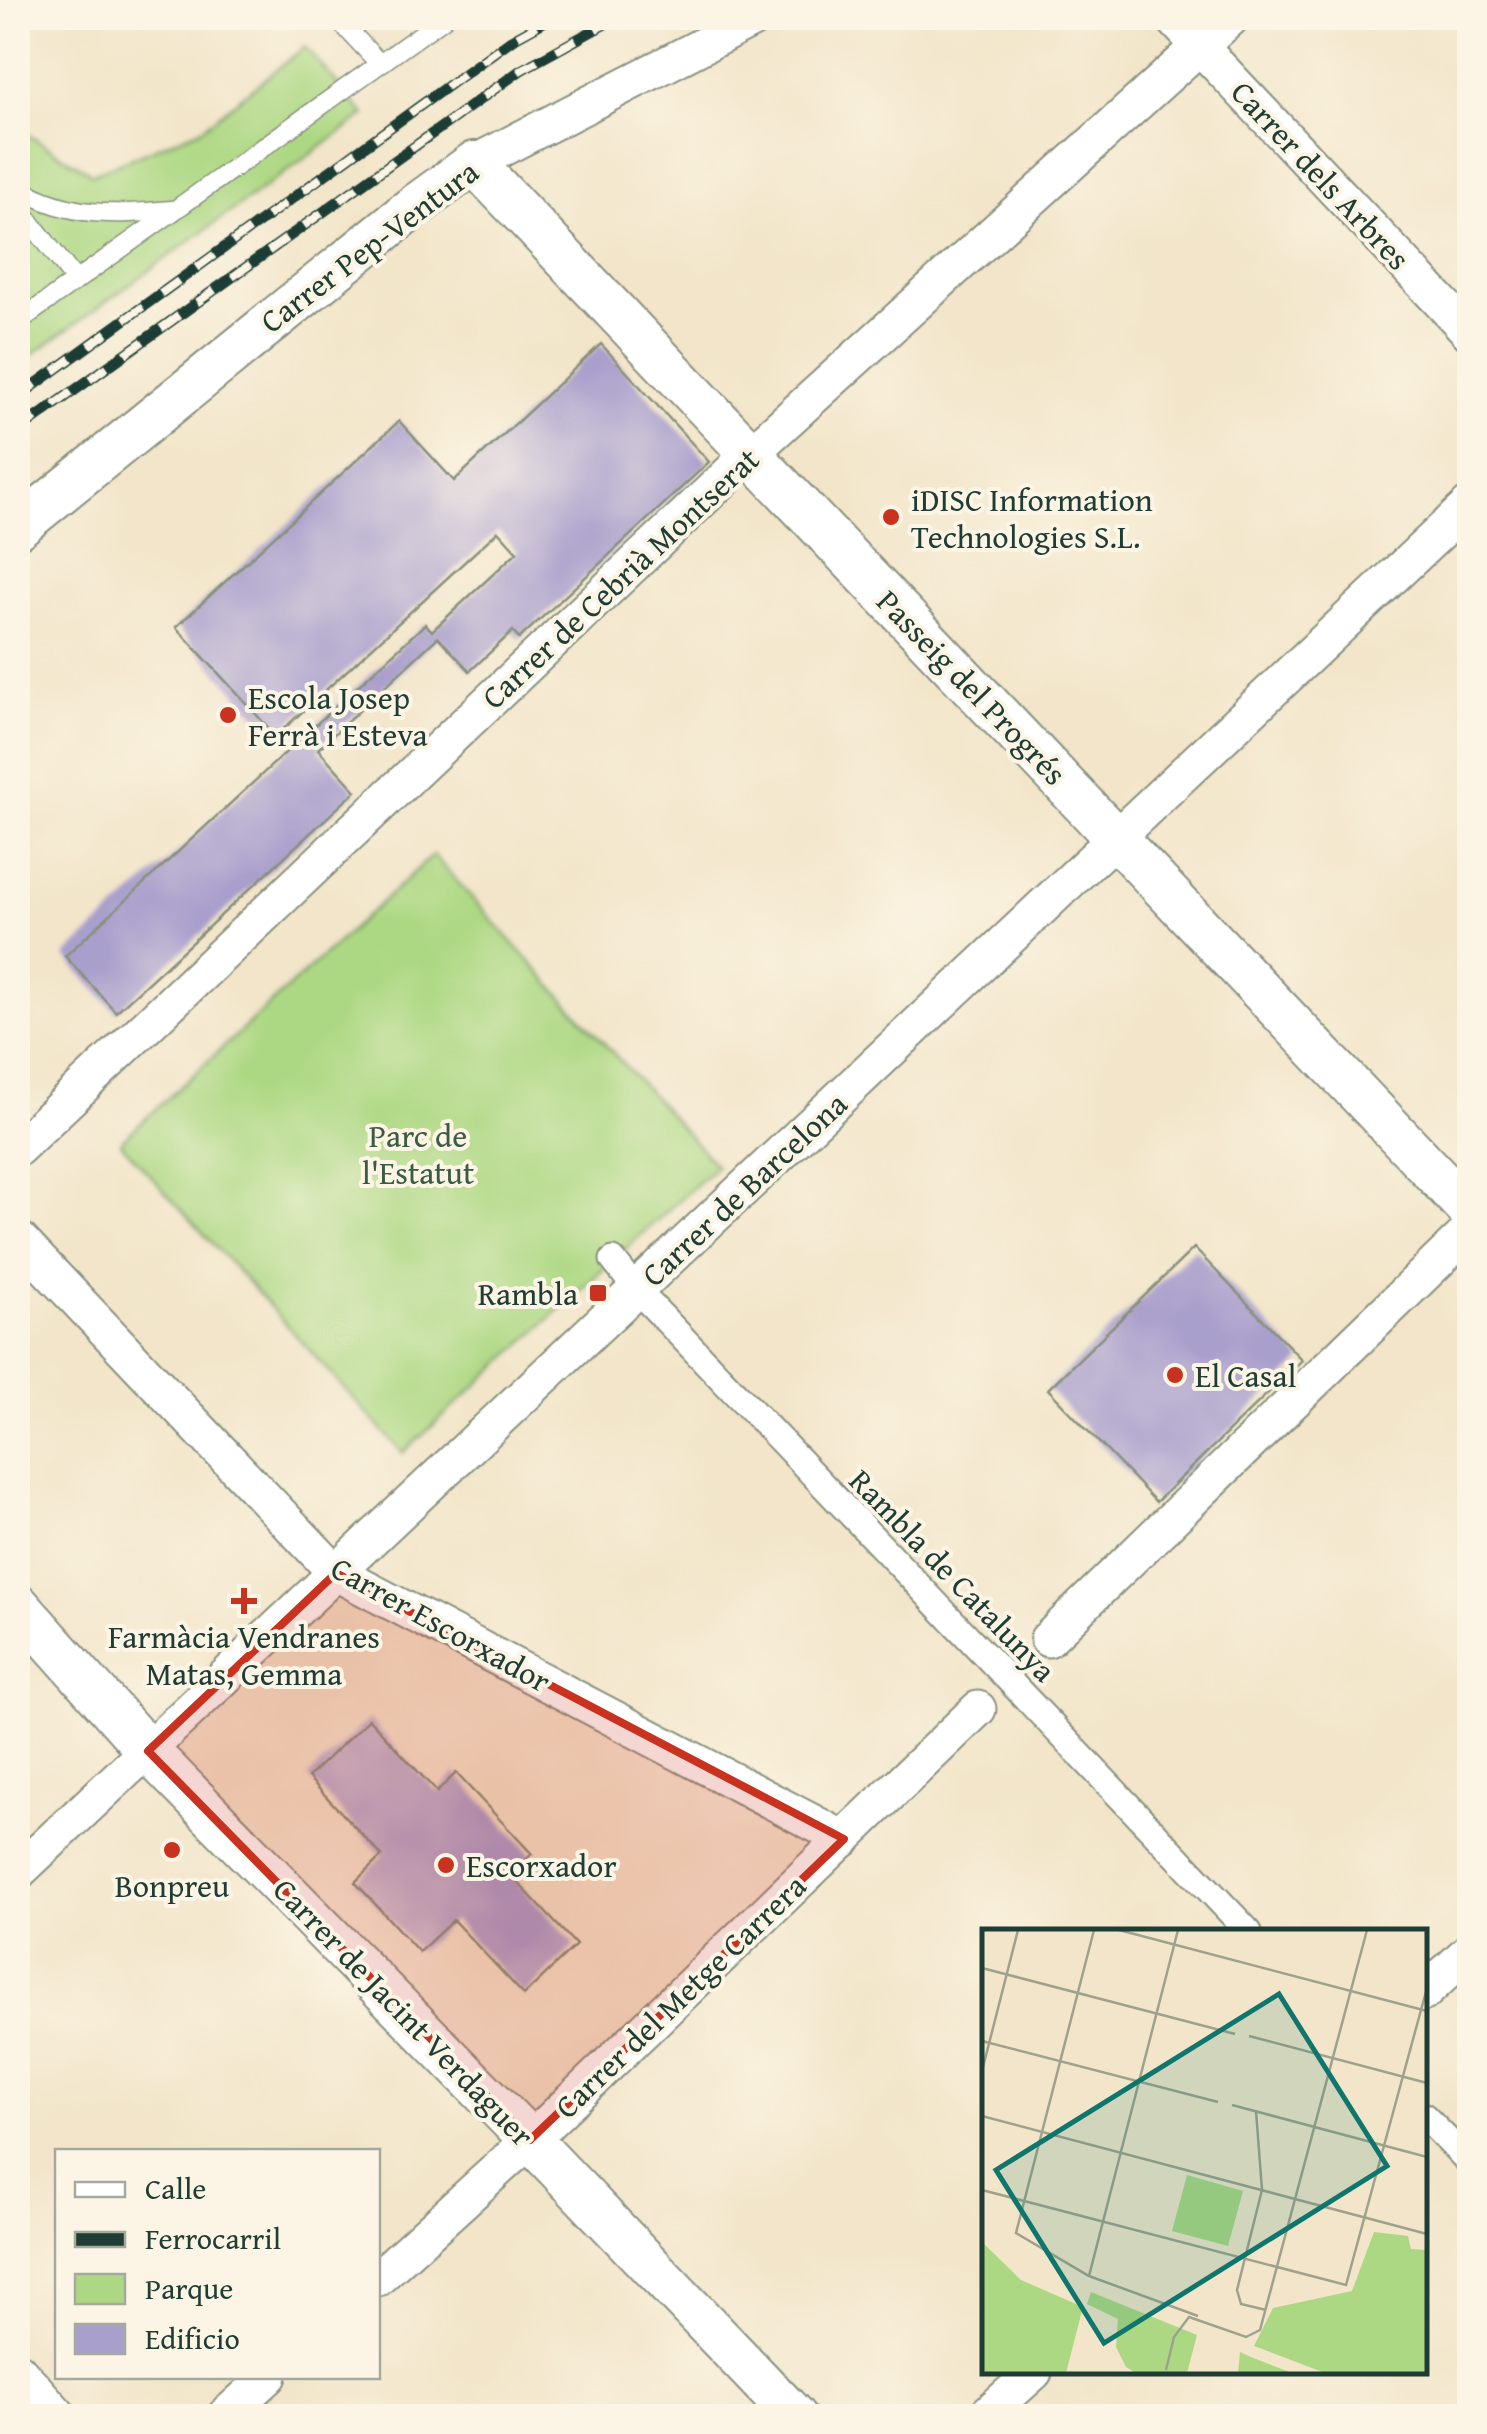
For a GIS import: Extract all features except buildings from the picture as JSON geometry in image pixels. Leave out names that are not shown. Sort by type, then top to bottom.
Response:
[{"type":"street","name":"Carrer Pep-Ventura","points":[[18,527],[412,208],[474,163],[756,18]]},
{"type":"street","name":"Carrer dels Arbres","points":[[1173,18],[1470,333]]},
{"type":"street","name":"Carrer de Cebrià Montserat","points":[[18,1148],[750,454],[1231,18]]},
{"type":"street","name":"Passeig del Progrés","points":[[474,163],[1470,1211]]},
{"type":"street","name":"Carrer de Barcelona","points":[[18,1872],[1470,504]]},
{"type":"street","points":[[1048,1639],[1470,1230]]},
{"type":"street","name":"Carrer Escorxador","points":[[18,1238],[336,1573],[844,1839]]},
{"type":"street","name":"Rambla de Catalunya","points":[[613,1260],[636,1290],[1246,1929]]},
{"type":"street","name":"Carrer de Jacint Verdaguer","points":[[18,1606],[148,1752],[530,2140],[794,2416]]},
{"type":"street","name":"Carrer del Metge Carrera","points":[[380,2276],[530,2140],[978,1709]]},
{"type":"street","points":[[1427,1990],[1470,1950]]},
{"type":"street","points":[[1427,2119],[1470,2163]]},
{"type":"street","points":[[18,2370],[59,2416]]},
{"type":"street","points":[[985,2416],[1032,2374]]},
{"type":"street","points":[[225,2416],[266,2379]]},
{"type":"lane","points":[[338,18],[378,62]]},
{"type":"lane","points":[[18,322],[444,18]]},
{"type":"lane","points":[[18,188],[50,206],[111,215],[172,210]]},
{"type":"lane","points":[[18,206],[76,281]]},
{"type":"highlighted area","points":[[336,1573],[844,1839],[530,2140],[148,1751]]},
{"type":"green space","points":[[305,47],[365,115],[18,365],[18,129],[93,174],[201,129]]},
{"type":"green space","name":"Parc de l'Estatut","points":[[433,855],[716,1166],[403,1453],[120,1142]]},
{"type":"railway","points":[[18,397],[511,40],[551,18]]},
{"type":"railway","points":[[18,431],[521,70],[616,18]]},
{"type":"place","name":"iDISC Information Technologies S.L.","points":[[891,517]]},
{"type":"place","name":"Escola Josep Ferrà i Esteva","points":[[228,715]]},
{"type":"place","name":"Rambla","points":[[598,1293]]},
{"type":"place","name":"El Casal","points":[[1175,1375]]},
{"type":"place","name":"Farmàcia Vendranes Matas, Gemma","points":[[244,1601]]},
{"type":"place","name":"Bonpreu","points":[[172,1850]]},
{"type":"place","name":"Escorxador","points":[[446,1865]]}]
